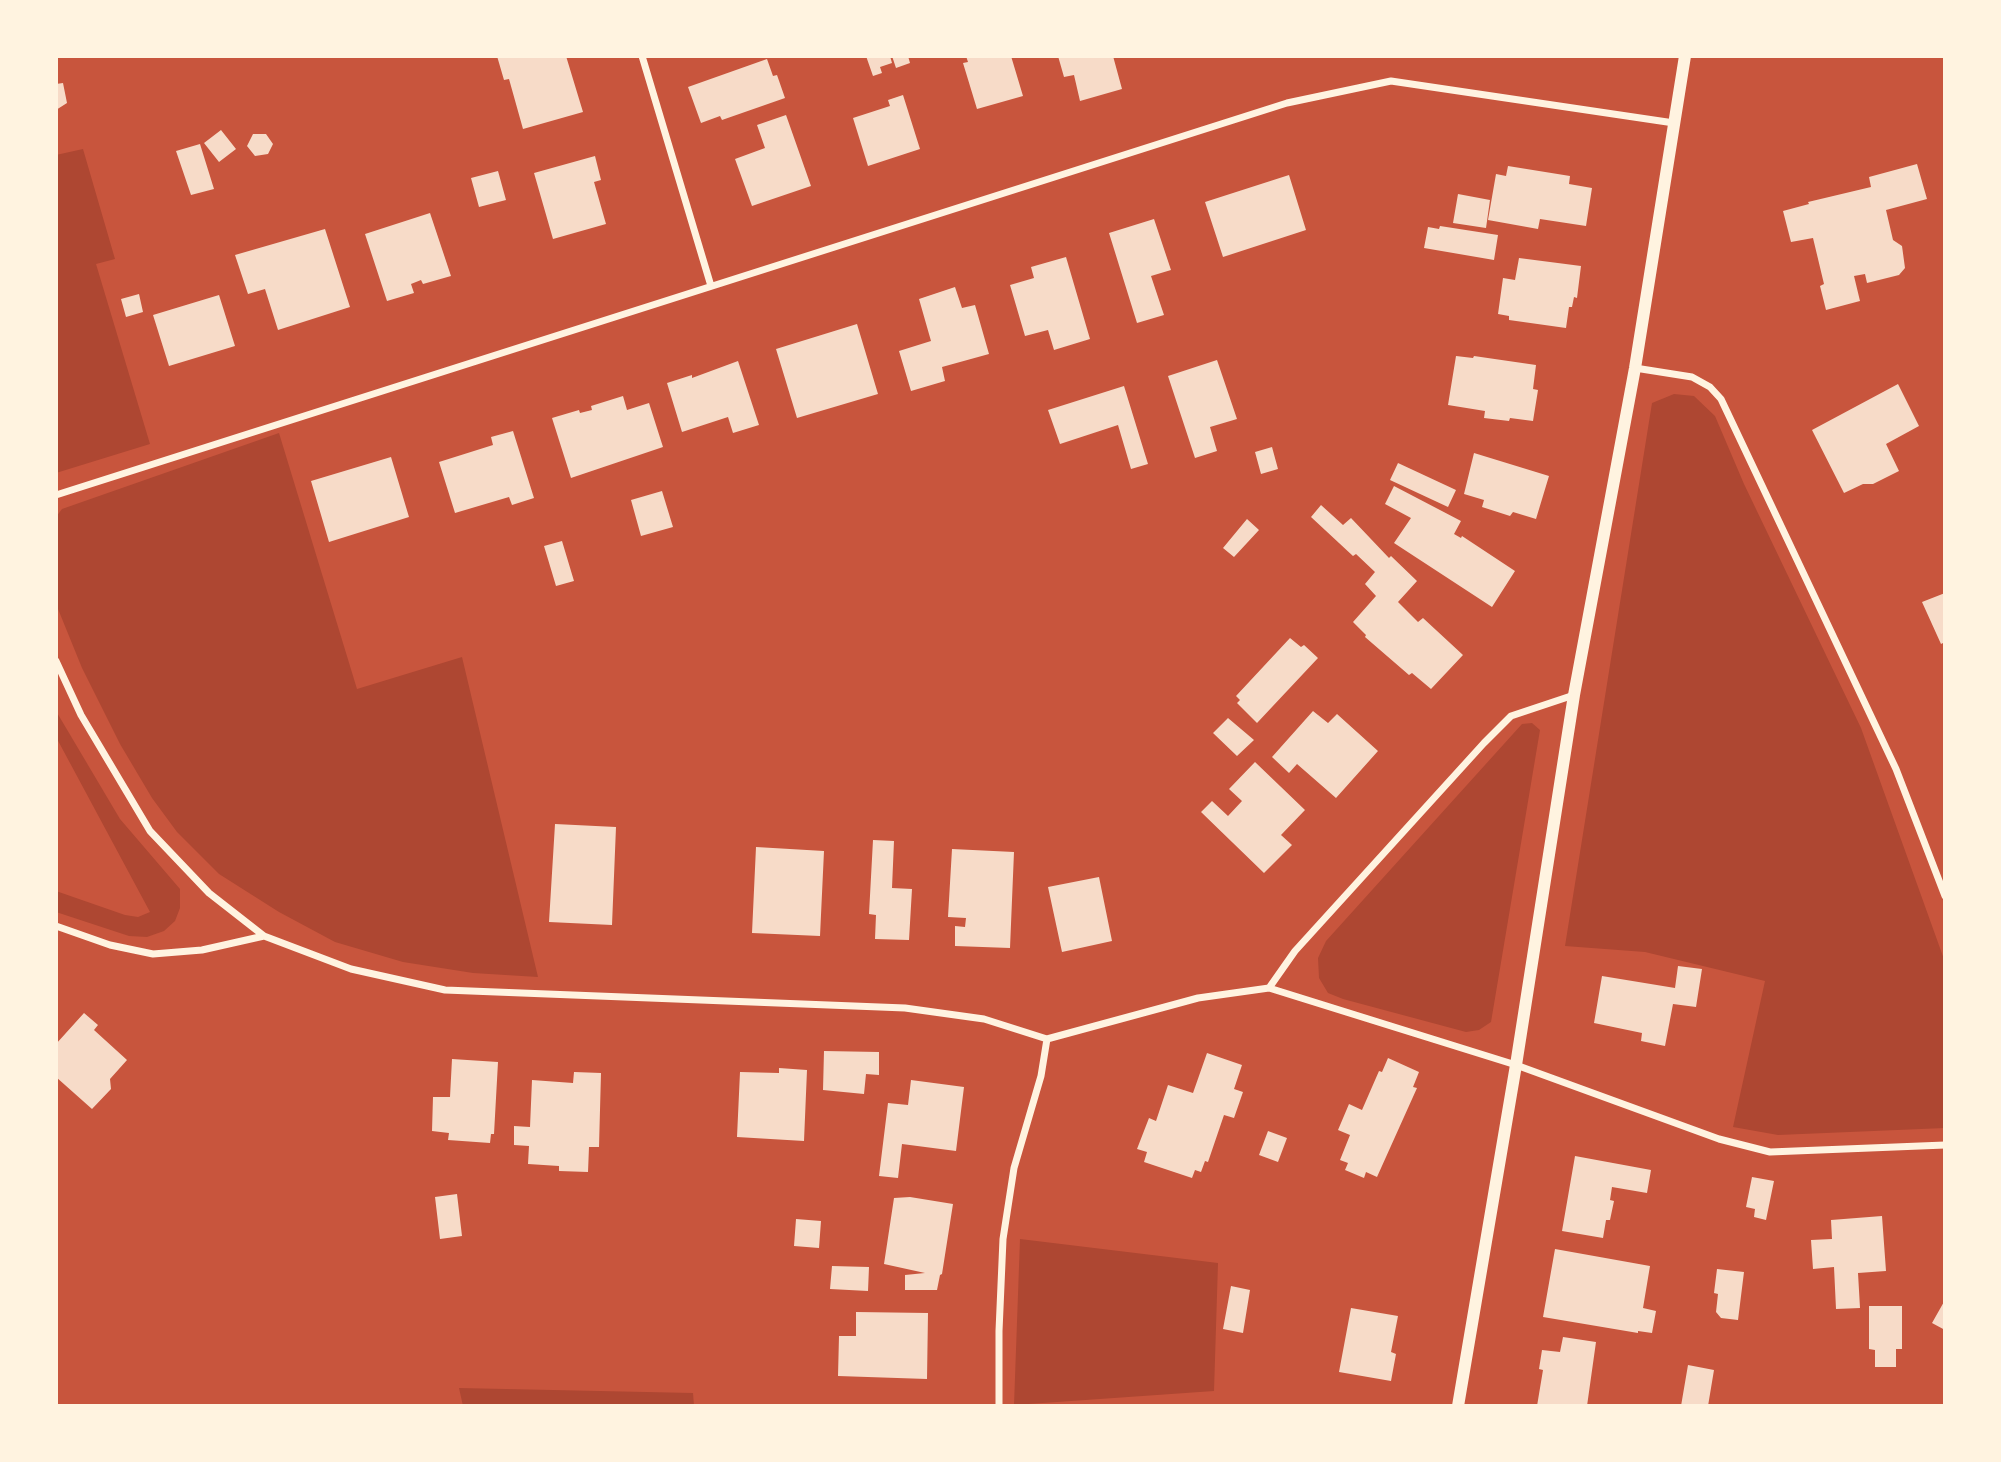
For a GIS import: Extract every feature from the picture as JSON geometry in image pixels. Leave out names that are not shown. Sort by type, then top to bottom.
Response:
[{"type":"street","points":[[642,56],[711,286]]},
{"type":"street","points":[[1458,1406],[1516,1065],[1574,695],[1635,369],[1685,56]]},
{"type":"street","points":[[56,495],[1287,103],[1391,81],[1674,123]]},
{"type":"street","points":[[1635,369],[1692,377],[1710,387],[1721,399],[1896,769],[1945,896]]},
{"type":"street","points":[[56,661],[81,715],[150,831],[209,893],[264,936],[351,969],[445,990],[905,1008],[984,1019],[1047,1039],[1198,998],[1269,988],[1516,1065],[1719,1139],[1770,1152],[1945,1145]]},
{"type":"street","points":[[1269,988],[1296,951],[1511,716],[1574,695]]},
{"type":"street","points":[[56,926],[110,945],[153,954],[202,950],[264,936]]},
{"type":"street","points":[[999,1406],[1003,1238],[1014,1168],[1041,1076],[1047,1039]]},
{"type":"shaded area","points":[[83,149],[115,259],[96,264],[150,444],[56,473],[56,155]]},
{"type":"shaded area","points":[[1674,394],[1694,396],[1715,416],[1744,484],[1861,728],[1945,962],[1945,1128],[1778,1135],[1733,1127],[1765,981],[1645,952],[1565,946],[1652,403]]},
{"type":"shaded area","points":[[279,433],[357,689],[462,657],[538,977],[473,973],[403,962],[335,942],[279,912],[219,874],[177,832],[152,798],[120,744],[82,668],[56,604],[56,517],[62,509]]},
{"type":"shaded area","points":[[56,711],[120,819],[180,889],[180,908],[175,921],[164,931],[147,937],[129,936],[56,912],[56,891],[125,915],[138,917],[150,912],[56,737]]},
{"type":"shaded area","points":[[1532,723],[1540,730],[1491,1022],[1479,1030],[1466,1032],[1328,993],[1319,978],[1318,958],[1326,941],[1522,724]]},
{"type":"shaded area","points":[[1020,1239],[1218,1263],[1214,1391],[1014,1405]]},
{"type":"shaded area","points":[[459,1388],[693,1393],[694,1406],[463,1406]]},
{"type":"building","points":[[497,56],[566,56],[583,112],[523,129],[509,79],[504,80]]},
{"type":"building","points":[[866,56],[890,56],[892,63],[880,67],[882,73],[873,76]]},
{"type":"building","points":[[892,56],[908,56],[910,63],[896,68]]},
{"type":"building","points":[[966,56],[1011,56],[1023,96],[977,109],[963,63],[968,62]]},
{"type":"building","points":[[1058,56],[1113,56],[1122,89],[1080,101],[1074,75],[1064,77]]},
{"type":"building","points":[[767,59],[773,76],[777,75],[785,98],[722,120],[720,116],[701,123],[688,87]]},
{"type":"building","points":[[63,83],[67,103],[56,110],[56,84]]},
{"type":"building","points":[[903,95],[920,149],[868,166],[853,118],[890,106],[888,100]]},
{"type":"building","points":[[786,115],[811,186],[752,206],[735,159],[765,148],[757,125]]},
{"type":"building","points":[[221,130],[236,149],[219,162],[204,143]]},
{"type":"building","points":[[253,134],[266,134],[273,144],[268,154],[255,156],[247,146]]},
{"type":"building","points":[[200,144],[214,189],[191,195],[176,151]]},
{"type":"building","points":[[595,156],[601,180],[594,182],[606,224],[553,239],[534,173]]},
{"type":"building","points":[[1917,164],[1927,199],[1886,210],[1893,240],[1902,246],[1905,268],[1899,275],[1867,283],[1865,274],[1854,276],[1860,301],[1826,310],[1820,286],[1824,284],[1813,238],[1791,242],[1783,211],[1809,204],[1808,202],[1871,187],[1869,177]]},
{"type":"building","points":[[1508,166],[1570,176],[1569,184],[1592,188],[1586,226],[1540,219],[1538,229],[1488,220],[1496,174],[1506,176]]},
{"type":"building","points":[[498,171],[506,200],[479,207],[471,178]]},
{"type":"building","points":[[1289,175],[1306,230],[1223,257],[1205,202]]},
{"type":"building","points":[[1458,194],[1490,200],[1486,228],[1453,223]]},
{"type":"building","points":[[430,213],[451,276],[423,284],[421,280],[411,284],[414,293],[387,301],[365,234]]},
{"type":"building","points":[[1154,219],[1171,270],[1151,276],[1164,315],[1137,323],[1109,233]]},
{"type":"building","points":[[1440,226],[1498,235],[1494,260],[1424,248],[1428,227],[1439,229]]},
{"type":"building","points":[[325,229],[350,307],[278,330],[265,289],[248,294],[235,255]]},
{"type":"building","points":[[1066,257],[1090,339],[1054,350],[1048,330],[1025,336],[1010,285],[1034,278],[1031,267]]},
{"type":"building","points":[[1519,258],[1581,266],[1577,298],[1574,297],[1572,307],[1569,307],[1566,328],[1509,320],[1509,316],[1498,314],[1503,278],[1515,280]]},
{"type":"building","points":[[955,287],[962,308],[975,305],[989,354],[942,367],[945,381],[911,391],[899,351],[931,341],[919,299]]},
{"type":"building","points":[[139,294],[143,312],[126,317],[121,299]]},
{"type":"building","points":[[219,295],[235,346],[169,366],[153,315]]},
{"type":"building","points":[[857,324],[878,394],[797,418],[776,349]]},
{"type":"building","points":[[1456,356],[1536,365],[1533,389],[1538,390],[1533,421],[1484,418],[1485,411],[1448,405]]},
{"type":"building","points":[[1217,360],[1237,419],[1210,427],[1217,451],[1195,458],[1168,376]]},
{"type":"building","points":[[738,361],[759,425],[733,433],[728,417],[682,432],[667,383],[692,375],[692,378]]},
{"type":"building","points":[[1898,384],[1919,426],[1886,444],[1899,471],[1873,484],[1863,484],[1844,493],[1812,430]]},
{"type":"building","points":[[1124,386],[1148,464],[1131,469],[1118,425],[1060,444],[1048,410]]},
{"type":"building","points":[[623,396],[627,410],[649,403],[663,447],[571,478],[552,418],[579,410],[580,413],[592,410],[591,406]]},
{"type":"building","points":[[513,431],[534,498],[512,505],[509,497],[455,513],[439,462],[493,445],[491,437]]},
{"type":"building","points":[[1272,447],[1278,469],[1261,474],[1255,452]]},
{"type":"building","points":[[1474,453],[1549,476],[1536,519],[1513,512],[1510,516],[1482,507],[1484,500],[1464,494]]},
{"type":"building","points":[[391,457],[409,517],[329,542],[311,481]]},
{"type":"building","points":[[1398,463],[1456,490],[1448,507],[1390,480]]},
{"type":"building","points":[[1394,486],[1461,521],[1454,534],[1461,538],[1462,536],[1515,571],[1492,607],[1394,543],[1411,518],[1385,504]]},
{"type":"building","points":[[662,491],[673,527],[641,536],[631,500]]},
{"type":"building","points":[[1321,505],[1343,525],[1351,518],[1389,558],[1391,556],[1417,581],[1398,602],[1418,622],[1423,618],[1463,655],[1431,689],[1412,673],[1409,675],[1365,637],[1353,622],[1376,596],[1365,584],[1375,572],[1356,554],[1353,556],[1311,517]]},
{"type":"building","points":[[1247,519],[1259,530],[1234,557],[1223,548]]},
{"type":"building","points":[[562,541],[574,581],[556,586],[544,546]]},
{"type":"building","points":[[1945,593],[1945,642],[1941,644],[1922,602]]},
{"type":"building","points":[[1290,638],[1301,647],[1304,645],[1318,658],[1257,723],[1237,703],[1240,700],[1236,696]]},
{"type":"building","points":[[1313,711],[1328,723],[1337,714],[1378,751],[1336,798],[1297,764],[1289,773],[1272,757]]},
{"type":"building","points":[[1228,718],[1254,740],[1237,756],[1213,733]]},
{"type":"building","points":[[1255,762],[1305,810],[1281,835],[1292,845],[1264,873],[1201,812],[1212,801],[1228,816],[1242,801],[1229,789]]},
{"type":"building","points":[[555,824],[616,827],[612,925],[549,922]]},
{"type":"building","points":[[873,840],[894,841],[892,888],[912,889],[909,940],[875,939],[876,915],[869,914]]},
{"type":"building","points":[[756,847],[824,851],[820,936],[752,933]]},
{"type":"building","points":[[952,849],[1014,852],[1010,948],[955,946],[955,926],[965,927],[966,918],[948,917]]},
{"type":"building","points":[[1099,877],[1112,941],[1062,952],[1048,887]]},
{"type":"building","points":[[1678,966],[1702,969],[1696,1007],[1673,1004],[1665,1046],[1641,1041],[1642,1033],[1594,1023],[1602,976],[1675,988]]},
{"type":"building","points":[[84,1013],[98,1025],[94,1030],[127,1060],[110,1079],[111,1089],[92,1109],[56,1077],[56,1044]]},
{"type":"building","points":[[824,1051],[879,1052],[879,1075],[866,1074],[864,1094],[823,1090]]},
{"type":"building","points":[[1207,1053],[1242,1065],[1234,1089],[1243,1092],[1234,1118],[1224,1115],[1208,1162],[1205,1161],[1201,1172],[1195,1170],[1192,1178],[1144,1162],[1147,1152],[1137,1149],[1149,1118],[1156,1121],[1168,1085],[1193,1093]]},
{"type":"building","points":[[1388,1058],[1419,1072],[1413,1087],[1417,1088],[1377,1177],[1366,1172],[1364,1178],[1345,1170],[1348,1163],[1340,1160],[1350,1135],[1338,1130],[1349,1104],[1362,1110],[1379,1071],[1382,1072]]},
{"type":"building","points":[[452,1059],[498,1062],[494,1134],[491,1134],[490,1143],[448,1140],[449,1133],[432,1131],[433,1097],[450,1097]]},
{"type":"building","points":[[779,1068],[807,1070],[804,1141],[737,1137],[740,1072],[779,1073]]},
{"type":"building","points":[[574,1072],[601,1073],[599,1147],[589,1147],[588,1172],[559,1171],[559,1166],[528,1164],[529,1146],[514,1145],[514,1126],[530,1127],[532,1080],[573,1083]]},
{"type":"building","points":[[911,1080],[964,1087],[956,1151],[902,1144],[898,1178],[879,1176],[888,1103],[908,1105]]},
{"type":"building","points":[[1268,1131],[1287,1138],[1278,1162],[1259,1155]]},
{"type":"building","points":[[1575,1156],[1651,1170],[1647,1193],[1612,1187],[1610,1200],[1614,1201],[1610,1220],[1606,1220],[1603,1238],[1562,1231]]},
{"type":"building","points":[[1752,1177],[1774,1181],[1766,1220],[1754,1217],[1755,1209],[1746,1207]]},
{"type":"building","points":[[457,1194],[462,1236],[440,1239],[435,1197]]},
{"type":"building","points":[[910,1197],[953,1204],[937,1290],[905,1290],[905,1275],[925,1273],[884,1264],[894,1198]]},
{"type":"building","points":[[1882,1216],[1886,1271],[1858,1273],[1860,1308],[1836,1309],[1834,1267],[1813,1269],[1811,1240],[1832,1239],[1831,1220]]},
{"type":"building","points":[[796,1219],[821,1221],[819,1248],[794,1246]]},
{"type":"building","points":[[1555,1249],[1650,1266],[1643,1308],[1656,1311],[1652,1333],[1543,1317]]},
{"type":"building","points":[[832,1266],[869,1267],[868,1291],[830,1289]]},
{"type":"building","points":[[1717,1269],[1744,1272],[1738,1320],[1721,1318],[1716,1312],[1718,1294],[1714,1293]]},
{"type":"building","points":[[1231,1286],[1250,1290],[1243,1333],[1223,1329]]},
{"type":"building","points":[[1945,1300],[1945,1330],[1932,1323]]},
{"type":"building","points":[[1869,1306],[1902,1306],[1902,1349],[1896,1349],[1896,1367],[1875,1367],[1875,1350],[1869,1349]]},
{"type":"building","points":[[1351,1308],[1398,1316],[1391,1352],[1396,1354],[1391,1381],[1339,1372]]},
{"type":"building","points":[[856,1312],[928,1313],[927,1379],[838,1376],[839,1336],[856,1336]]},
{"type":"building","points":[[1563,1337],[1596,1342],[1587,1406],[1537,1406],[1543,1370],[1539,1369],[1542,1350],[1560,1352]]},
{"type":"building","points":[[1688,1365],[1714,1370],[1708,1406],[1681,1406]]}]
